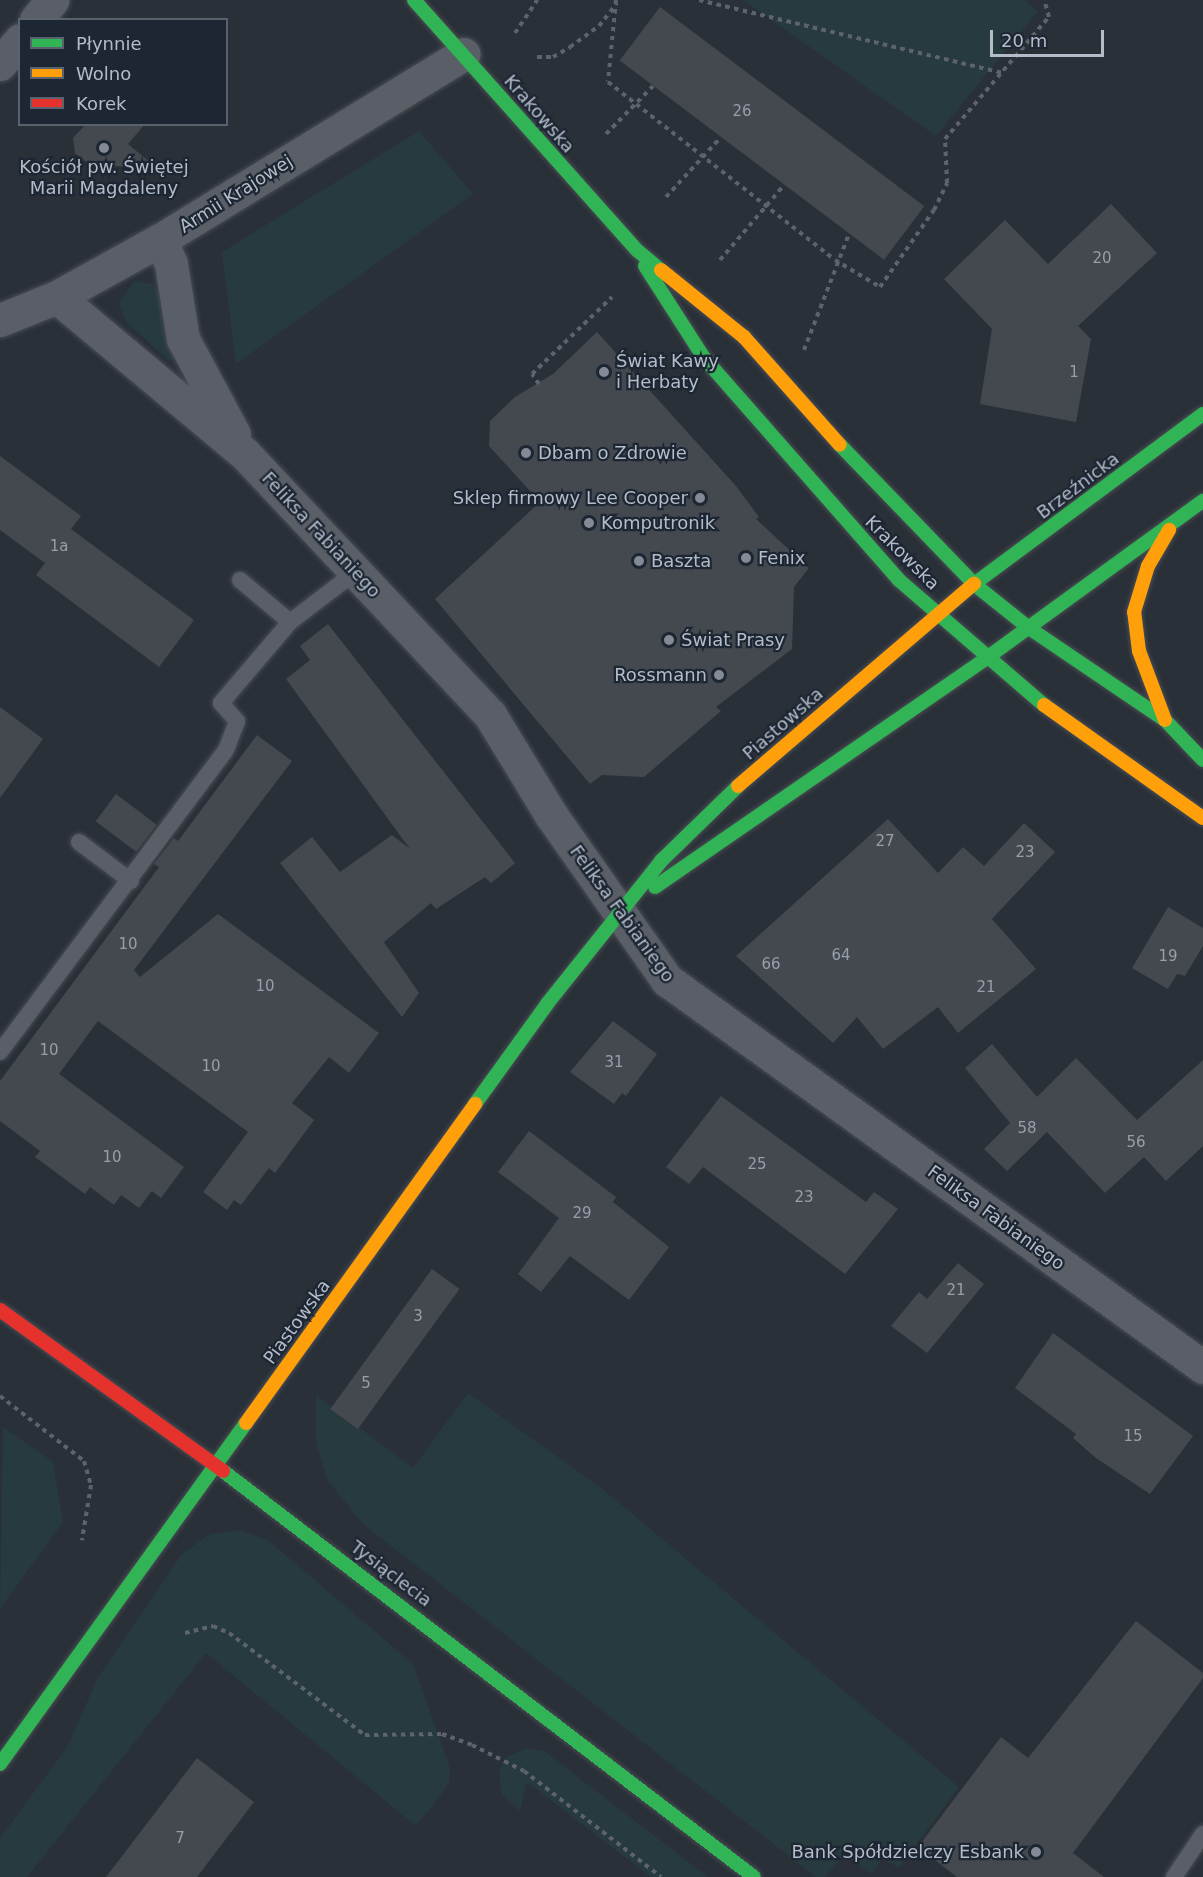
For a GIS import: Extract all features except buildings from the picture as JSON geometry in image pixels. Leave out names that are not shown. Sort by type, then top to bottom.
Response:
[{"type":"street","points":[[38,18],[52,0]]},
{"type":"street","name":"Krakowska","points":[[414,0],[638,251],[744,337],[902,514],[974,584],[1029,628],[1165,720],[1203,760]]},
{"type":"street","points":[[0,64],[18,42]]},
{"type":"street","name":"Armii Krajowej","points":[[0,320],[57,297],[160,240],[464,54]]},
{"type":"street","name":"Feliksa Fabianiego","points":[[160,240],[171,264],[187,350],[245,454]]},
{"type":"street","name":"Krakowska","points":[[638,251],[659,293],[704,358],[868,546],[938,614],[1038,700],[1203,818]]},
{"type":"street","name":"Feliksa Fabianiego","points":[[57,297],[245,454],[354,573],[490,715],[624,911],[667,980],[686,997],[1203,1367]]},
{"type":"street","name":"Brzeźnicka","points":[[974,584],[1203,414]]},
{"type":"street","points":[[988,657],[1203,501]]},
{"type":"street","points":[[1165,720],[1139,651],[1134,612],[1148,566],[1172,524]]},
{"type":"street","name":"Piastowska","points":[[0,1764],[217,1466],[547,1004],[624,911],[661,861],[710,810],[974,584]]},
{"type":"street","name":"Piastowska","points":[[624,911],[988,657]]},
{"type":"street","name":"Tysiąclecia","points":[[0,1310],[217,1466],[754,1877]]},
{"type":"lane","points":[[0,1052],[131,881],[226,750],[237,721],[221,704],[290,622],[354,573]]},
{"type":"lane","points":[[240,580],[290,622]]},
{"type":"lane","points":[[79,842],[131,881]]},
{"type":"lane","points":[[1174,1877],[1203,1834]]},
{"type":"path","points":[[514,33],[537,0]]},
{"type":"path","points":[[699,0],[1002,73]]},
{"type":"path","points":[[618,1],[608,82],[835,260],[880,287],[934,210],[947,183],[945,139],[1049,17],[1044,0]]},
{"type":"path","points":[[537,57],[553,57],[570,47],[599,26],[618,1]]},
{"type":"path","points":[[606,134],[653,86]]},
{"type":"path","points":[[666,197],[721,137]]},
{"type":"path","points":[[720,260],[784,185]]},
{"type":"path","points":[[804,352],[835,260],[849,234]]},
{"type":"path","points":[[539,384],[532,374],[612,297]]},
{"type":"path","points":[[0,1396],[84,1461],[91,1485],[82,1540]]},
{"type":"path","points":[[185,1634],[213,1626],[229,1633],[365,1736],[442,1734],[472,1744],[524,1771],[662,1877]]},
{"type":"green space","points":[[743,0],[1025,0],[1038,11],[936,136]]},
{"type":"green space","points":[[419,131],[473,194],[236,364],[222,252]]},
{"type":"green space","points":[[134,281],[153,284],[160,293],[174,359],[169,361],[126,322],[119,303]]},
{"type":"green space","points":[[468,1393],[600,1487],[959,1787],[899,1868],[883,1858],[871,1874],[845,1855],[825,1877],[816,1877],[363,1524],[328,1481],[316,1443],[316,1395],[413,1468]]},
{"type":"green space","points":[[3,1427],[53,1462],[63,1522],[0,1609]]},
{"type":"green space","points":[[239,1530],[268,1540],[413,1664],[450,1768],[449,1782],[440,1796],[416,1826],[206,1653],[27,1877],[0,1877],[0,1838],[68,1746],[97,1679],[182,1554],[210,1534]]},
{"type":"green space","points":[[527,1748],[544,1751],[708,1877],[651,1877],[527,1782],[520,1811],[502,1795],[499,1771],[508,1756]]},
{"type":"traffic: fast","points":[[414,0],[638,251],[661,270]]},
{"type":"traffic: fast","points":[[645,266],[704,358],[899,580],[1044,705]]},
{"type":"traffic: fast","points":[[974,584],[1203,414]]},
{"type":"traffic: fast","points":[[840,445],[974,584],[1029,628],[1165,720],[1203,760]]},
{"type":"traffic: fast","points":[[988,657],[1203,501]]},
{"type":"traffic: fast","points":[[655,887],[988,657]]},
{"type":"traffic: fast","points":[[475,1104],[547,1004],[661,861],[738,786]]},
{"type":"traffic: fast","points":[[0,1764],[246,1423]]},
{"type":"traffic: fast","points":[[223,1471],[754,1877]]},
{"type":"traffic: slow","points":[[661,270],[744,337],[840,445]]},
{"type":"traffic: slow","points":[[1165,720],[1139,651],[1134,612],[1148,566],[1169,530]]},
{"type":"traffic: slow","points":[[738,786],[974,584]]},
{"type":"traffic: slow","points":[[1044,705],[1203,818]]},
{"type":"traffic: slow","points":[[246,1423],[475,1104]]},
{"type":"traffic: jam","points":[[0,1310],[223,1471]]},
{"type":"place","name":"Kościół pw. Świętej Marii Magdaleny","points":[[104,148]]},
{"type":"place","name":"Świat Kawy i Herbaty","points":[[604,372]]},
{"type":"place","name":"Dbam o Zdrowie","points":[[526,453]]},
{"type":"place","name":"Sklep firmowy Lee Cooper","points":[[700,498]]},
{"type":"place","name":"Komputronik","points":[[589,523]]},
{"type":"place","name":"Fenix","points":[[746,558]]},
{"type":"place","name":"Baszta","points":[[639,561]]},
{"type":"place","name":"Świat Prasy","points":[[669,640]]},
{"type":"place","name":"Rossmann","points":[[719,675]]},
{"type":"place","name":"Bank Spółdzielczy Esbank","points":[[1036,1852]]}]
